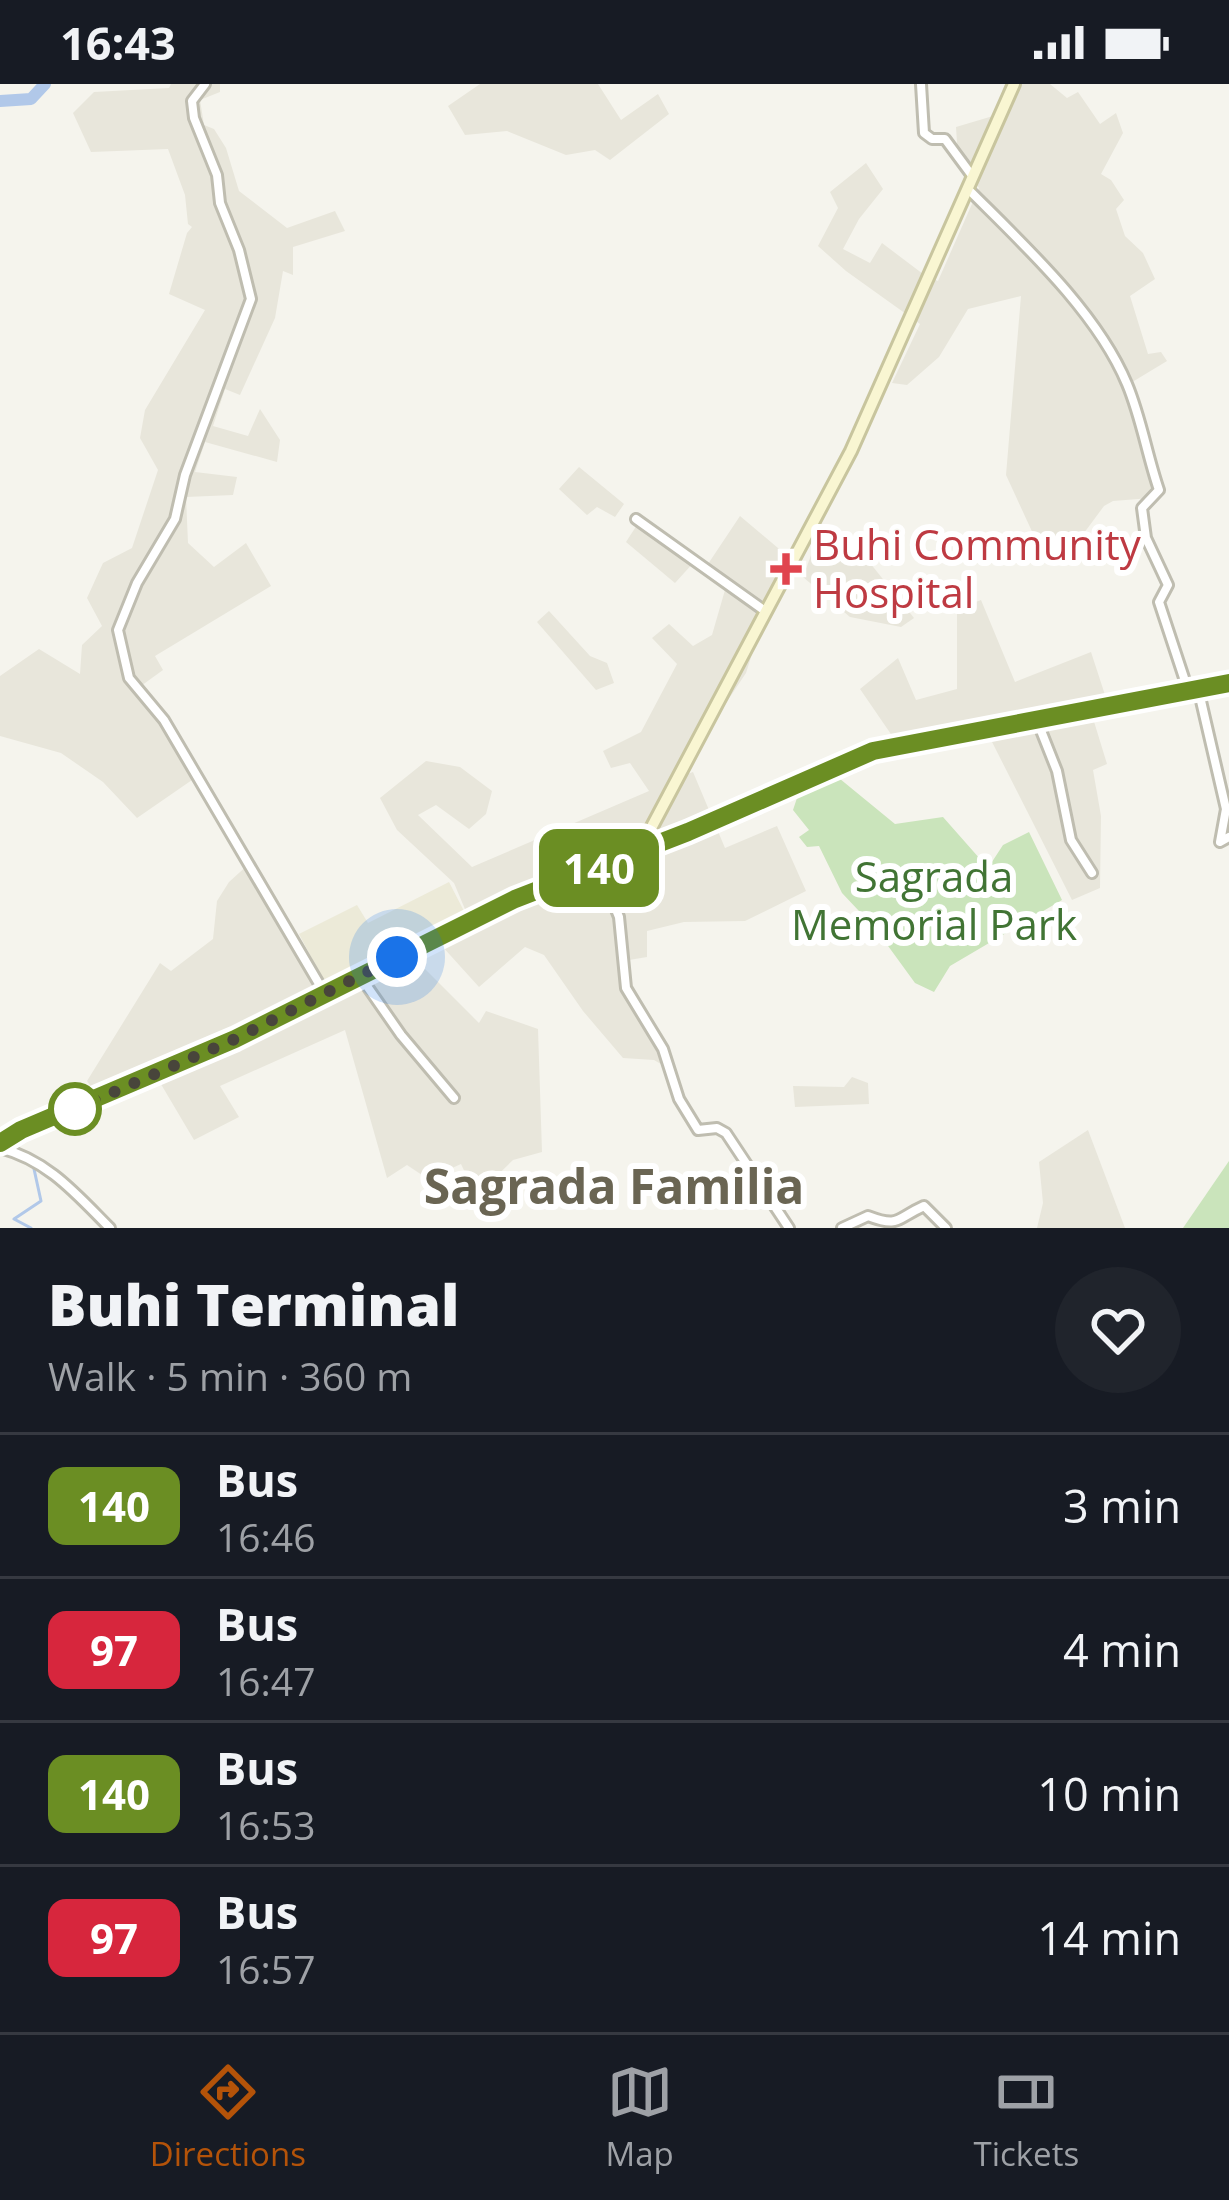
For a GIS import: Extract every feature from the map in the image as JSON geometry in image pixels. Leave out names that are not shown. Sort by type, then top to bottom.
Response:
[{"type":"main road","points":[[640,851],[851,451],[1014,84]]},
{"type":"main road","points":[[0,1146],[21,1130],[235,1039],[515,899],[873,751],[1229,683]]},
{"type":"street","points":[[205,84],[192,101],[194,118],[218,175],[220,203],[251,299],[185,475],[175,519],[137,583],[118,630],[129,678],[164,720],[325,995]]},
{"type":"street","points":[[921,84],[924,134],[945,139],[972,184],[1100,335],[1127,384],[1159,490],[1142,508],[1146,538],[1168,585],[1159,602],[1193,689],[1226,808],[1220,842],[1229,837]]},
{"type":"street","points":[[636,519],[765,611]]},
{"type":"street","points":[[1036,718],[1057,771],[1071,840],[1092,873]]},
{"type":"street","points":[[599,868],[619,917],[626,988],[663,1049],[692,1124],[698,1130],[717,1128],[726,1133],[788,1228]]},
{"type":"street","points":[[360,976],[401,1036],[454,1098]]},
{"type":"street","points":[[0,1146],[60,1178],[110,1228]]},
{"type":"street","points":[[842,1228],[871,1216],[891,1223],[924,1206],[946,1228]]},
{"type":"shaded area","points":[[171,84],[220,84],[220,92],[200,100],[204,125],[214,129],[226,148],[239,191],[287,228],[335,211],[345,231],[293,247],[293,275],[283,271],[275,318],[240,395],[225,389],[213,426],[248,436],[260,409],[280,440],[277,462],[205,442],[195,472],[237,477],[233,495],[186,497],[188,543],[214,567],[246,543],[271,586],[155,656],[163,670],[134,691],[161,722],[192,780],[137,818],[103,782],[61,753],[0,736],[0,676],[39,649],[80,674],[82,645],[102,626],[87,598],[103,563],[132,548],[158,470],[140,438],[145,410],[205,310],[169,294],[192,227],[168,149],[91,152],[73,113],[94,92],[169,88]]},
{"type":"shaded area","points":[[480,84],[598,84],[621,120],[658,94],[669,114],[610,160],[595,150],[566,155],[507,131],[465,135],[448,106]]},
{"type":"shaded area","points":[[1005,84],[1050,84],[1067,98],[1078,92],[1100,124],[1116,113],[1123,133],[1101,174],[1124,200],[1116,209],[1125,236],[1143,253],[1155,279],[1130,296],[1148,354],[1161,352],[1167,361],[1129,384],[1158,490],[1151,498],[1104,506],[1084,533],[1035,538],[1006,475],[1021,296],[968,309],[939,357],[907,385],[892,383],[920,324],[818,246],[838,208],[830,192],[866,163],[883,189],[843,249],[870,263],[882,243],[938,281],[979,188],[958,158],[956,127],[993,116]]},
{"type":"shaded area","points":[[579,467],[624,504],[615,517],[597,507],[587,515],[559,489]]},
{"type":"shaded area","points":[[740,516],[791,559],[768,603],[746,673],[676,778],[693,772],[725,848],[777,826],[806,891],[745,921],[684,922],[647,931],[647,957],[629,960],[630,989],[678,1074],[654,1060],[623,1058],[544,955],[525,947],[479,987],[441,945],[416,960],[479,1023],[486,1011],[538,1029],[542,1152],[513,1160],[476,1196],[461,1164],[428,1179],[407,1165],[387,1178],[345,1030],[220,1086],[239,1117],[194,1140],[152,1069],[97,1095],[87,1081],[160,963],[171,971],[213,939],[217,901],[250,863],[325,987],[467,914],[454,883],[397,830],[380,798],[426,761],[460,767],[492,791],[486,814],[469,829],[436,805],[418,815],[472,867],[649,791],[630,763],[611,768],[603,751],[641,732],[677,664],[652,638],[669,624],[693,646],[712,635],[725,590],[704,570]]},
{"type":"shaded area","points":[[637,525],[694,562],[675,583],[626,542]]},
{"type":"shaded area","points":[[821,528],[854,543],[914,618],[901,627],[850,617],[803,577]]},
{"type":"shaded area","points":[[981,600],[1015,682],[1091,652],[1106,698],[1088,702],[1107,764],[1093,770],[1101,816],[1100,888],[1072,900],[989,736],[929,733],[895,740],[860,689],[898,658],[916,700],[957,689],[957,609]]},
{"type":"shaded area","points":[[549,611],[590,656],[607,663],[614,683],[596,690],[537,622]]},
{"type":"shaded area","points":[[449,882],[465,913],[326,985],[299,934],[357,905],[368,923]]},
{"type":"shaded area","points":[[852,1077],[868,1083],[869,1104],[795,1107],[793,1086],[844,1087]]},
{"type":"shaded area","points":[[1088,1130],[1125,1228],[1037,1228],[1043,1203],[1039,1162]]},
{"type":"green space","name":"Sagrada Memorial Park","points":[[834,774],[895,824],[943,817],[988,868],[1003,845],[1029,832],[1062,900],[950,966],[934,992],[915,983],[842,893],[819,846],[807,847],[799,837],[809,830],[793,810],[798,795]]},
{"type":"green space","points":[[1229,1161],[1229,1228],[1183,1228]]},
{"type":"waterway","points":[[0,101],[31,99],[45,84]]},
{"type":"waterway","points":[[31,1228],[14,1219],[41,1201],[34,1169]]},
{"type":"bus line","name":"140","points":[[0,1143],[235,1039],[515,899],[688,832],[873,751],[1229,683]]},
{"type":"place","name":"Buhi Community Hospital","points":[[786,569]]},
{"type":"district","name":"Sagrada Familia","points":[[614,1187]]},
{"type":"route","points":[[75,1109],[235,1039],[397,957]]}]
